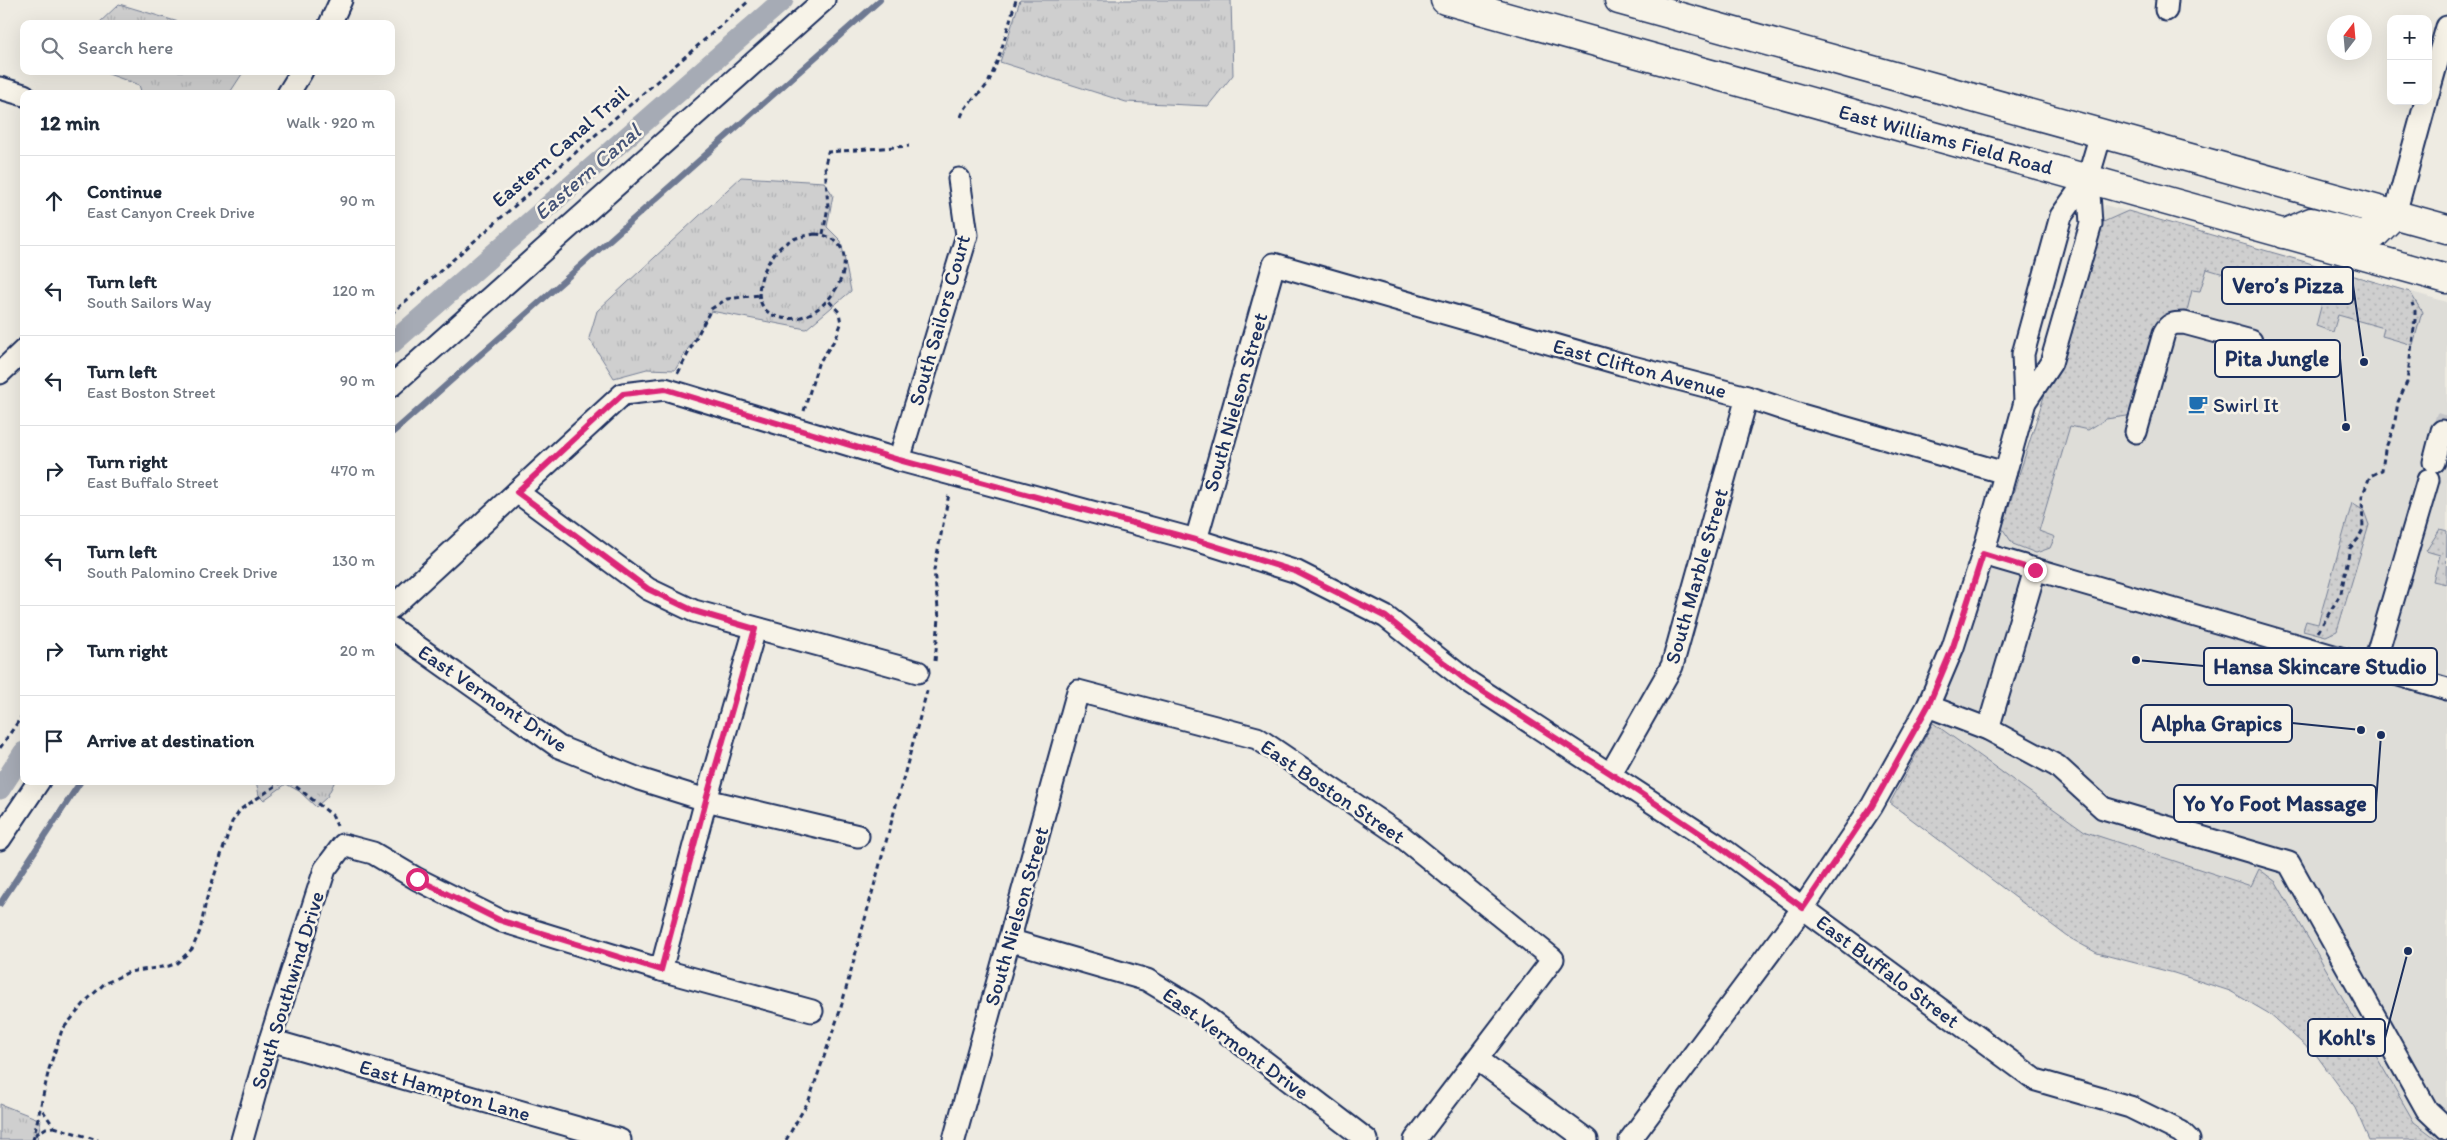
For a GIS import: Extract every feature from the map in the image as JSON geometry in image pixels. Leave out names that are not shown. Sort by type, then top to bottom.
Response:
[{"type":"main road","name":"East Williams Field Road","points":[[1445,0],[2447,279]]},
{"type":"main road","points":[[1619,0],[2447,229]]},
{"type":"main road","points":[[2283,234],[2312,222],[2359,234],[2375,234],[2395,214]]},
{"type":"street","points":[[332,20],[341,0]]},
{"type":"street","points":[[395,382],[824,0]]},
{"type":"street","points":[[2432,80],[2447,27]]},
{"type":"street","points":[[290,90],[300,75]]},
{"type":"street","points":[[0,88],[20,94]]},
{"type":"street","points":[[2395,214],[2425,105]]},
{"type":"street","points":[[2025,402],[2023,354],[2061,216],[2088,178],[2101,134]]},
{"type":"street","points":[[1630,1140],[1803,908],[1872,806],[1928,706],[1953,647],[1983,554],[2025,402],[2051,363],[2092,224],[2088,178]]},
{"type":"street","name":"South Sailors Court","points":[[899,460],[967,235],[959,179]]},
{"type":"street","name":"East Clifton Avenue","points":[[1274,264],[1611,361],[1747,397],[1798,414],[2005,473]]},
{"type":"street","name":"South Nielson Street","points":[[1196,540],[1274,264]]},
{"type":"street","points":[[2136,432],[2164,333],[2169,326],[2173,323],[2184,322],[2251,342]]},
{"type":"street","points":[[0,373],[20,354]]},
{"type":"street","name":"East Buffalo Street","points":[[395,604],[623,394],[665,389],[899,460],[1196,540],[1297,572],[1386,617],[1467,681],[1716,844],[2036,1080],[2130,1107],[2181,1132],[2189,1140]]},
{"type":"street","name":"South Marble Street","points":[[1610,773],[1672,666],[1747,397]]},
{"type":"street","points":[[2373,668],[2442,432]]},
{"type":"street","points":[[517,492],[648,589],[694,611],[926,675]]},
{"type":"street","points":[[1983,554],[2447,689]]},
{"type":"street","points":[[1988,730],[2035,570]]},
{"type":"street","points":[[755,629],[706,800],[661,970],[812,1011]]},
{"type":"street","name":"East Vermont Drive","points":[[395,631],[559,747],[639,779],[706,800],[858,836]]},
{"type":"street","name":"South Nielson Street","points":[[954,1140],[1078,691]]},
{"type":"street","name":"East Boston Street","points":[[1078,691],[1257,738],[1400,835],[1553,959],[1477,1059]]},
{"type":"street","points":[[1928,706],[1988,730],[2057,766],[2103,808],[2290,863],[2427,1110],[2447,1129]]},
{"type":"street","points":[[0,839],[37,785]]},
{"type":"street","name":"South Southwind Drive","points":[[242,1140],[270,1040],[325,869],[343,845],[373,853],[417,879],[499,920],[661,970]]},
{"type":"street","name":"East Vermont Drive","points":[[1009,940],[1147,980],[1197,1010],[1367,1140]]},
{"type":"street","name":"East Hampton Lane","points":[[270,1040],[620,1140]]},
{"type":"street","points":[[1415,1140],[1477,1059],[1588,1140]]},
{"type":"path","name":"Eastern Canal Trail","points":[[395,311],[750,0]]},
{"type":"path","points":[[961,117],[966,104],[979,94],[989,81],[1016,0]]},
{"type":"path","points":[[823,234],[828,208],[825,165],[828,152],[909,146]]},
{"type":"path","points":[[823,234],[836,241],[845,258],[841,280],[828,300],[812,314],[804,317],[784,318],[774,316],[759,295],[762,276],[774,253],[792,239],[823,234]]},
{"type":"path","points":[[677,376],[683,361],[700,335],[712,309],[727,299],[759,295]]},
{"type":"path","points":[[804,412],[818,364],[836,338],[841,324],[838,312],[828,300]]},
{"type":"path","points":[[2311,649],[2322,622],[2340,593],[2350,548],[2358,539],[2363,529],[2362,497],[2370,476],[2382,470],[2385,450],[2394,427],[2398,402],[2407,382],[2415,320],[2415,311],[2412,303]]},
{"type":"path","points":[[786,1140],[808,1100],[840,1011],[926,675],[938,639],[939,618],[934,570],[950,490]]},
{"type":"path","points":[[0,748],[20,719]]},
{"type":"path","points":[[33,1140],[57,1040],[72,1016],[93,994],[117,977],[129,972],[169,966],[177,963],[192,949],[200,932],[205,907],[232,822],[241,809],[277,785]]},
{"type":"path","points":[[294,785],[332,815],[335,822]]},
{"type":"path","points":[[41,1108],[54,1127]]},
{"type":"path","points":[[34,1135],[46,1128],[54,1127],[98,1140]]},
{"type":"shaded area","points":[[2105,205],[2447,302],[2447,1140],[2369,1140],[2355,1108],[2317,1056],[2268,1013],[2230,991],[2174,973],[2097,953],[2068,937],[1890,803],[1933,723],[2039,420]]},
{"type":"green space","points":[[1020,0],[1231,0],[1233,75],[1208,106],[1126,102],[1000,62]]},
{"type":"green space","points":[[119,4],[172,20],[102,20]]},
{"type":"green space","points":[[111,75],[241,75],[232,90],[141,90],[139,85]]},
{"type":"green space","points":[[741,177],[824,182],[833,195],[827,227],[841,241],[851,291],[806,329],[711,311],[675,370],[647,369],[614,378],[589,338],[597,311]]},
{"type":"green space","points":[[2128,211],[2410,292],[2422,312],[2413,345],[2382,336],[2384,328],[2338,315],[2333,332],[2316,326],[2322,303],[2207,269],[2200,291],[2192,290],[2186,315],[2153,330],[2147,350],[2152,352],[2146,374],[2141,373],[2135,395],[2139,397],[2135,411],[2127,416],[2106,419],[2088,430],[2070,426],[2039,531],[2055,537],[2050,548],[2036,553],[2013,544],[2002,528],[2099,224]]},
{"type":"green space","points":[[2352,503],[2364,511],[2369,525],[2337,631],[2326,636],[2303,630],[2306,621],[2318,624]]},
{"type":"green space","points":[[2440,529],[2447,531],[2446,584],[2433,581],[2440,555],[2426,551]]},
{"type":"green space","points":[[1933,723],[2086,832],[2251,886],[2259,869],[2276,882],[2414,1122],[2438,1140],[2369,1140],[2355,1108],[2317,1056],[2268,1013],[2230,991],[2174,973],[2097,953],[2068,937],[1890,803]]},
{"type":"green space","points":[[257,785],[285,785],[264,800],[259,795]]},
{"type":"green space","points":[[288,785],[333,785],[327,797],[316,807],[299,791]]},
{"type":"green space","points":[[0,1104],[41,1120],[37,1140],[0,1140]]},
{"type":"waterway","name":"Eastern Canal","points":[[395,340],[783,0]]},
{"type":"waterway","points":[[395,430],[880,0]]},
{"type":"waterway","name":"Eastern Canal","points":[[0,789],[20,758]]},
{"type":"waterway","points":[[0,904],[78,785]]},
{"type":"tunnel","points":[[2442,431],[2447,416]]},
{"type":"place","name":"Vero’s Pizza","points":[[2364,362]]},
{"type":"place","name":"Swirl It","points":[[2198,404]]},
{"type":"place","name":"Pita Jungle","points":[[2346,427]]},
{"type":"place","name":"Hansa Skincare Studio","points":[[2136,660]]},
{"type":"place","name":"Alpha Grapics","points":[[2361,730]]},
{"type":"place","name":"Yo Yo Foot Massage","points":[[2381,735]]},
{"type":"place","name":"Kohl's","points":[[2408,951]]},
{"type":"route","points":[[417,879],[499,920],[661,970],[706,800],[755,629],[694,611],[648,589],[517,492],[623,394],[665,389],[899,460],[1196,540],[1297,572],[1386,617],[1467,681],[1716,844],[1803,908],[1872,806],[1928,706],[1953,647],[1983,554],[2035,570]]}]
